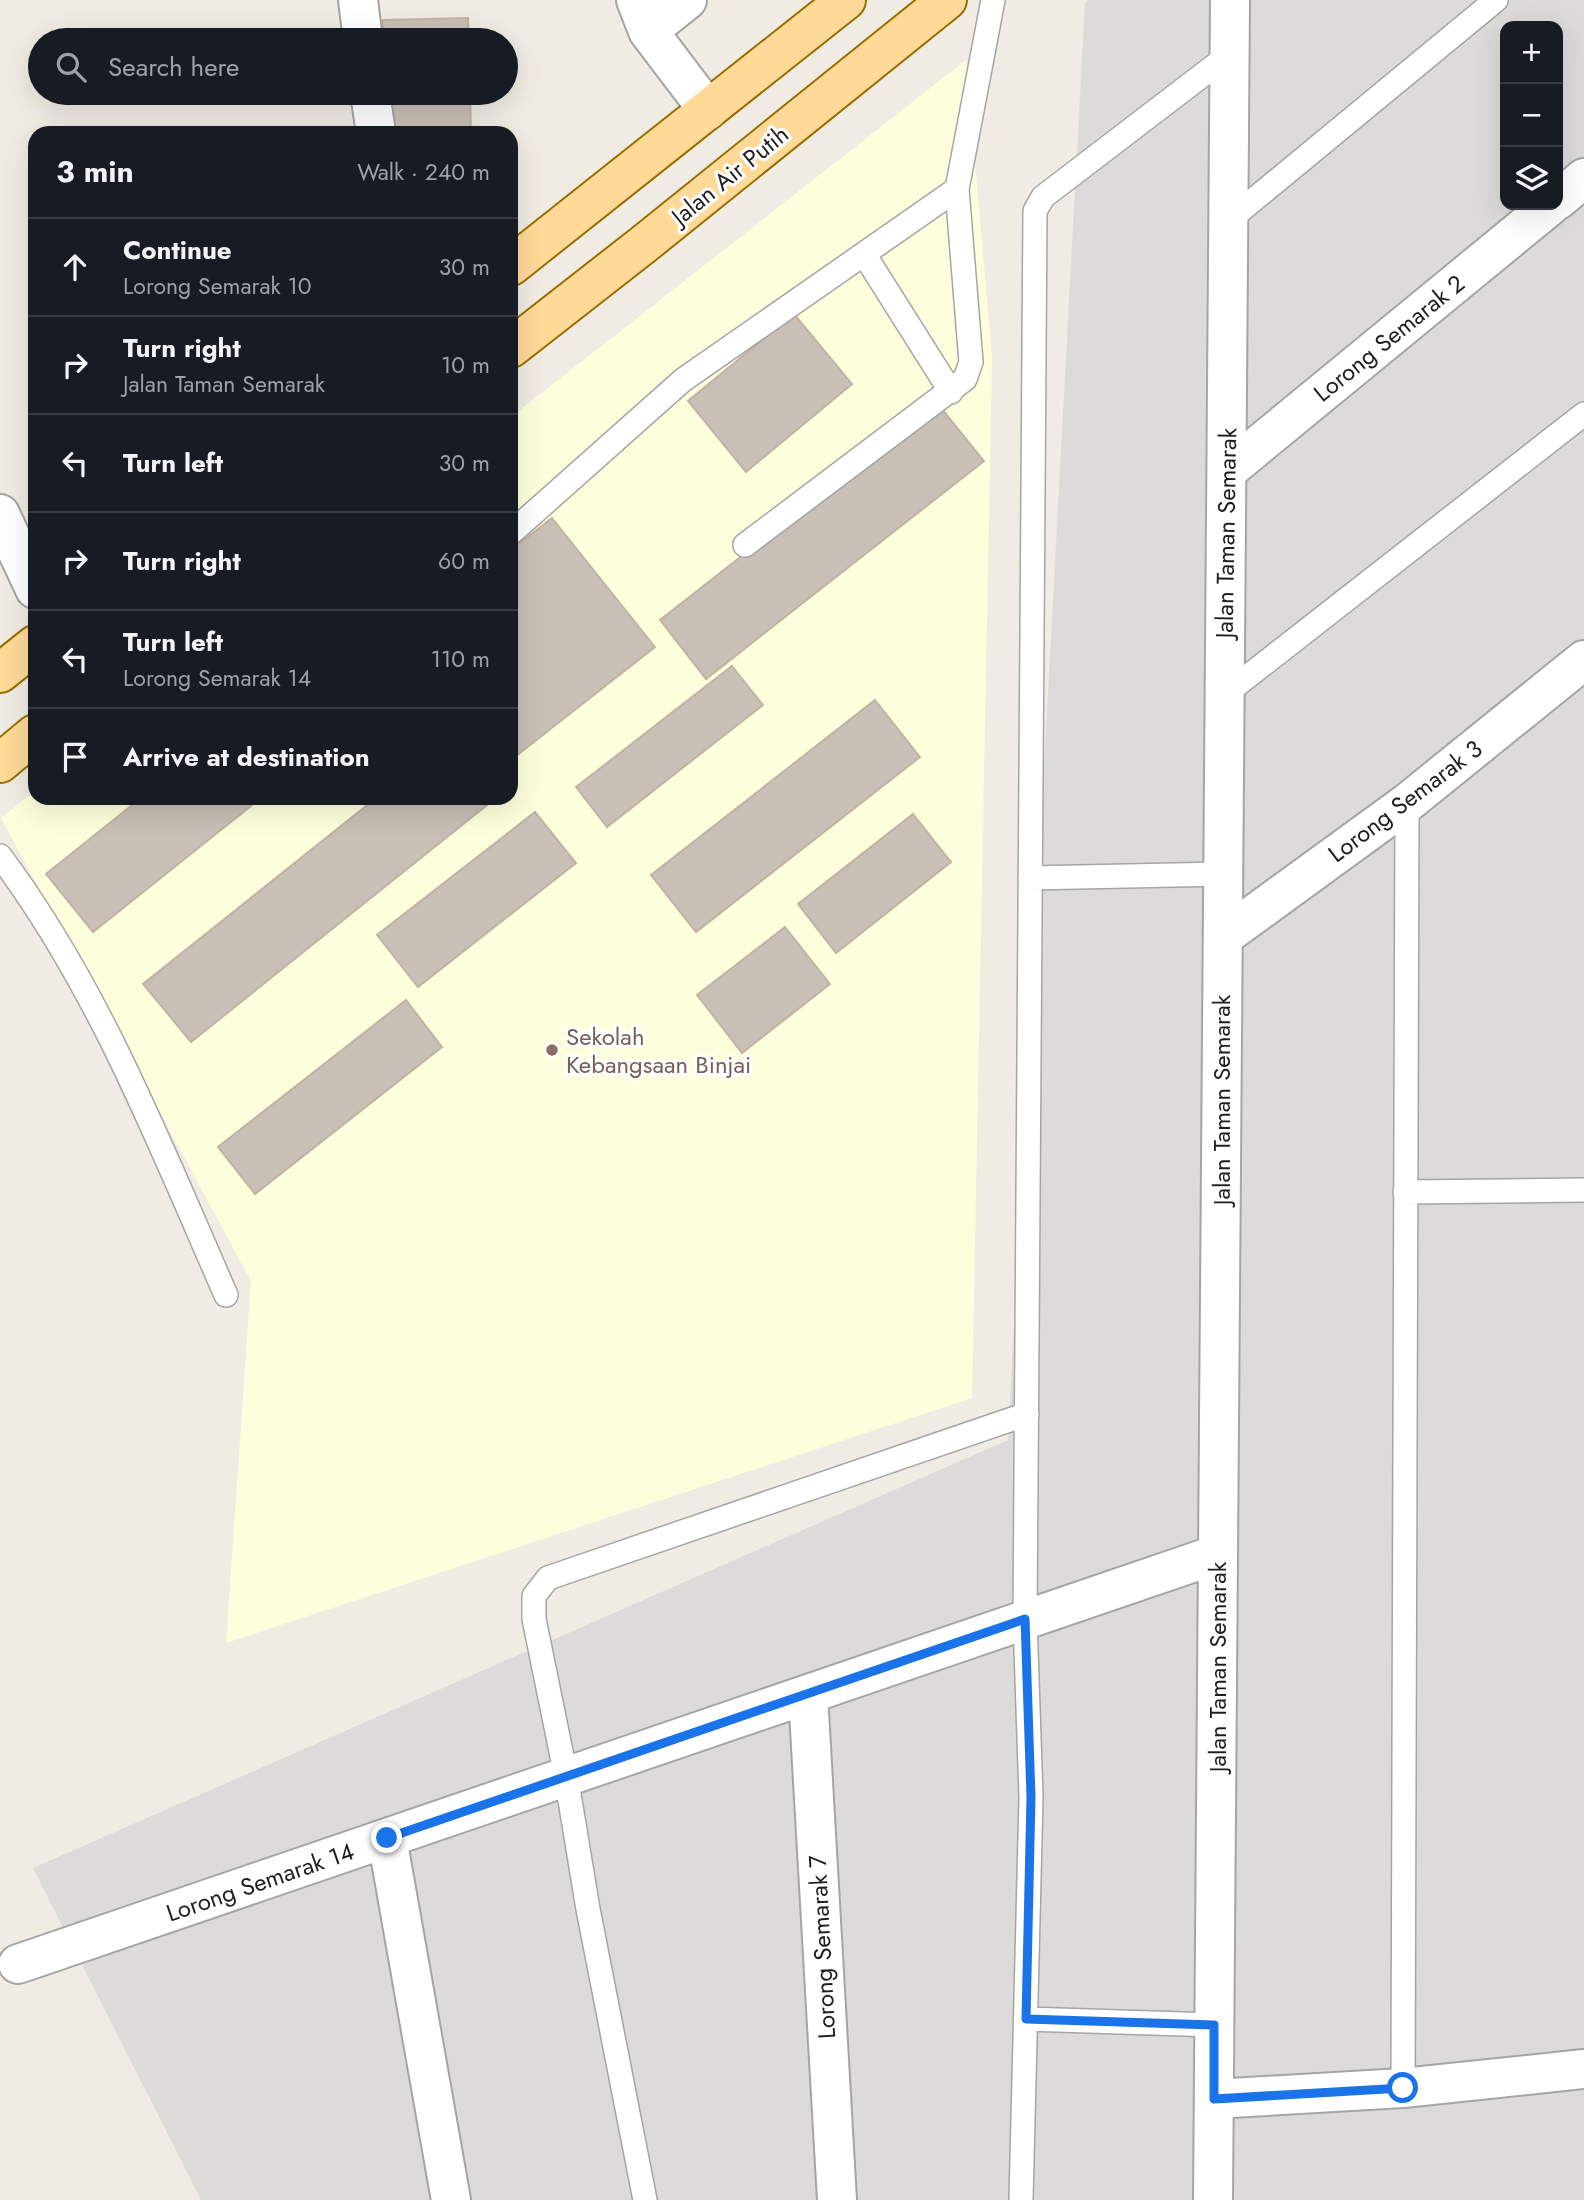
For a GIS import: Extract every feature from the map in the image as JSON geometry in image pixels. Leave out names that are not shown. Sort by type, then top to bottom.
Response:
[{"type":"main road","points":[[518,260],[846,0]]},
{"type":"main road","name":"Jalan Air Putih","points":[[518,342],[947,0]]},
{"type":"main road","points":[[0,673],[28,651]]},
{"type":"main road","points":[[0,763],[28,740]]},
{"type":"street","points":[[358,0],[362,28]]},
{"type":"street","points":[[687,0],[642,15],[708,110]]},
{"type":"street","name":"Jalan Taman Semarak","points":[[1213,2200],[1230,0]]},
{"type":"street","points":[[372,105],[375,126]]},
{"type":"street","points":[[1563,196],[1584,178]]},
{"type":"street","name":"Lorong Semarak 2","points":[[1227,471],[1545,210]]},
{"type":"street","points":[[0,514],[28,574]]},
{"type":"street","name":"Lorong Semarak 3","points":[[1223,937],[1407,803],[1584,660]]},
{"type":"street","name":"Lorong Semarak 14","points":[[18,1964],[1218,1554]]},
{"type":"street","name":"Lorong Semarak 7","points":[[808,1694],[837,2200]]},
{"type":"street","points":[[387,1838],[451,2200]]},
{"type":"street","points":[[1214,2099],[1403,2088],[1584,2069]]},
{"type":"lane","points":[[745,545],[965,379],[971,362],[957,189],[993,0]]},
{"type":"lane","points":[[1228,221],[1496,0]]},
{"type":"lane","points":[[1021,2200],[1031,1797],[1025,1619],[1035,211],[1043,197],[1230,54]]},
{"type":"lane","points":[[518,527],[682,380],[957,189]]},
{"type":"lane","points":[[864,254],[951,392]]},
{"type":"lane","points":[[1224,695],[1584,414]]},
{"type":"lane","points":[[1403,2088],[1407,803]]},
{"type":"lane","points":[[0,856],[41,914],[124,1063],[226,1295]]},
{"type":"lane","points":[[1030,878],[1223,874]]},
{"type":"lane","points":[[1405,1192],[1584,1190]]},
{"type":"lane","points":[[645,2200],[534,1619],[534,1596],[548,1578],[1027,1413]]},
{"type":"lane","points":[[1026,2019],[1214,2025]]},
{"type":"shaded area","points":[[1089,0],[1584,0],[1584,2200],[201,2200],[33,1868],[1008,1440],[1085,3]]},
{"type":"shaded area","name":"Sekolah Kebangsaan Binjai","points":[[966,60],[992,357],[972,1398],[226,1643],[251,1281],[1,818],[28,797],[28,805],[518,805],[518,412]]},
{"type":"building","points":[[468,18],[468,28],[383,28],[383,20]]},
{"type":"building","points":[[385,105],[470,105],[471,126],[385,126]]},
{"type":"building","points":[[794,314],[852,384],[746,472],[688,401]]},
{"type":"building","points":[[937,403],[984,461],[706,679],[660,620]]},
{"type":"building","points":[[552,518],[655,647],[518,755],[518,545]]},
{"type":"building","points":[[732,666],[763,705],[607,827],[576,787]]},
{"type":"building","points":[[875,700],[920,757],[696,932],[651,875]]},
{"type":"building","points":[[132,805],[252,805],[93,932],[46,874]]},
{"type":"building","points":[[367,805],[487,805],[191,1042],[143,984]]},
{"type":"building","points":[[535,812],[576,863],[418,987],[377,935]]},
{"type":"building","points":[[913,814],[951,862],[836,953],[798,904]]},
{"type":"building","points":[[785,927],[830,984],[742,1053],[697,995]]},
{"type":"building","points":[[406,1000],[442,1047],[255,1194],[218,1147]]},
{"type":"place","name":"Sekolah Kebangsaan Binjai","points":[[552,1050]]},
{"type":"route","points":[[387,1838],[1025,1619],[1031,1797],[1026,2019],[1214,2025],[1214,2099],[1403,2088]]}]
